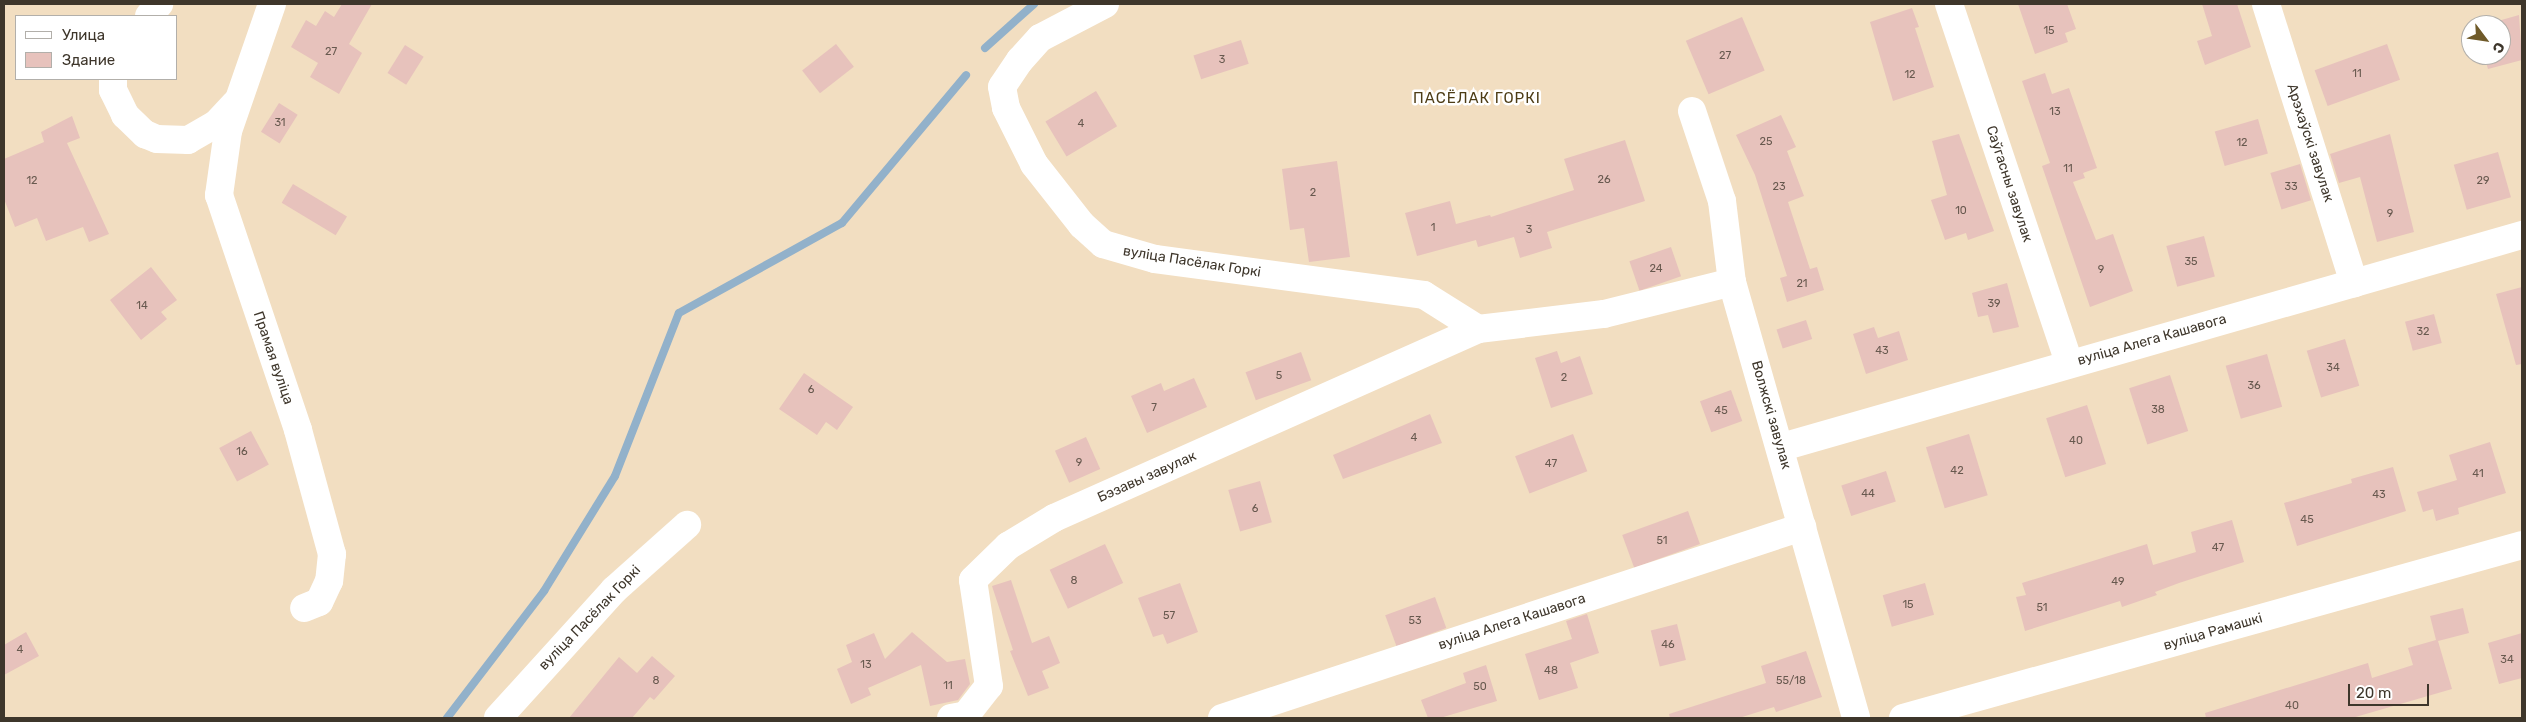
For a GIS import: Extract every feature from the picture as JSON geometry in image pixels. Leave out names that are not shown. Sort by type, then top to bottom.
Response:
[{"type":"street","points":[[150,15],[159,4]]},
{"type":"street","name":"Прамая вуліца","points":[[272,4],[238,99],[224,151],[219,195],[298,430],[332,554],[329,581],[319,602],[304,608]]},
{"type":"street","name":"вуліца Пасёлак Горкі","points":[[1105,4],[1040,38],[1020,60],[1002,87],[1006,108],[1034,164],[1082,225],[1103,244],[1155,260],[1424,296],[1478,329]]},
{"type":"street","name":"Саўгасны завулак","points":[[1949,4],[2069,363]]},
{"type":"street","name":"Арэхаўскі завулак","points":[[2266,4],[2354,283]]},
{"type":"street","name":"Прамая вуліца","points":[[113,80],[113,90],[124,115],[144,134],[157,140],[188,140],[203,133],[218,124],[238,99]]},
{"type":"street","name":"Волжскі завулак","points":[[1692,110],[1722,201],[1732,282],[1782,447],[1802,527],[1856,718]]},
{"type":"street","name":"вуліца Алега Кашавога","points":[[1782,447],[2069,363],[2522,235]]},
{"type":"street","points":[[1478,329],[1604,314],[1732,282]]},
{"type":"street","name":"Бэзавы завулак","points":[[951,718],[966,715],[989,686],[973,580],[1008,546],[1054,518],[1478,329]]},
{"type":"street","name":"вуліца Пасёлак Горкі","points":[[498,718],[614,590],[687,525]]},
{"type":"street","name":"вуліца Алега Кашавога","points":[[1222,718],[1802,527]]},
{"type":"street","name":"вуліца Рамашкі","points":[[1903,718],[2522,545]]},
{"type":"building","points":[[342,4],[372,4],[349,44],[362,53],[339,94],[310,77],[318,63],[291,47],[306,20],[316,26],[325,11],[334,17]]},
{"type":"building","points":[[2018,4],[2067,4],[2076,29],[2065,33],[2068,42],[2035,54]]},
{"type":"building","points":[[2202,4],[2237,4],[2251,47],[2205,65],[2197,41],[2212,36]]},
{"type":"building","points":[[1912,8],[1919,27],[1915,28],[1934,87],[1893,101],[1870,22]]},
{"type":"building","points":[[2519,15],[2522,60],[2511,63],[2511,17]]},
{"type":"building","points":[[1742,17],[1765,70],[1709,94],[1686,41]]},
{"type":"building","points":[[1241,40],[1249,64],[1201,79],[1193,55]]},
{"type":"building","points":[[836,44],[854,67],[820,93],[802,70]]},
{"type":"building","points":[[2387,44],[2400,80],[2328,106],[2315,70]]},
{"type":"building","points":[[405,45],[424,57],[406,85],[388,73]]},
{"type":"building","points":[[2487,65],[2503,65],[2488,69]]},
{"type":"building","points":[[2045,73],[2052,94],[2069,88],[2097,168],[2083,173],[2085,178],[2073,182],[2096,240],[2113,234],[2133,291],[2090,307],[2042,166],[2050,163],[2022,81]]},
{"type":"building","points":[[1096,91],[1117,126],[1067,157],[1045,121]]},
{"type":"building","points":[[279,103],[298,115],[280,143],[261,132]]},
{"type":"building","points":[[1781,115],[1796,147],[1787,151],[1804,196],[1788,202],[1810,269],[1817,267],[1824,290],[1787,302],[1780,278],[1787,276],[1755,175],[1736,135]]},
{"type":"building","points":[[72,116],[80,138],[67,143],[109,234],[89,242],[83,227],[46,241],[37,218],[15,227],[4,199],[4,159],[44,142],[41,132]]},
{"type":"building","points":[[2258,119],[2268,154],[2225,166],[2215,131]]},
{"type":"building","points":[[1959,134],[1994,231],[1968,240],[1966,233],[1945,240],[1931,200],[1947,195],[1932,141]]},
{"type":"building","points":[[2390,134],[2414,232],[2377,242],[2360,177],[2339,183],[2330,154]]},
{"type":"building","points":[[1625,140],[1645,201],[1547,232],[1552,248],[1520,258],[1514,237],[1478,247],[1476,240],[1417,256],[1405,213],[1450,201],[1456,224],[1490,215],[1491,217],[1574,190],[1564,159]]},
{"type":"building","points":[[2498,152],[2511,197],[2467,210],[2454,165]]},
{"type":"building","points":[[1337,161],[1350,257],[1309,262],[1304,228],[1290,230],[1282,169]]},
{"type":"building","points":[[2300,164],[2311,200],[2281,209],[2270,173]]},
{"type":"building","points":[[293,184],[347,216],[336,235],[282,203]]},
{"type":"building","points":[[2204,236],[2215,277],[2177,287],[2166,246]]},
{"type":"building","points":[[1671,247],[1681,276],[1639,291],[1629,261]]},
{"type":"building","points":[[151,267],[177,300],[161,312],[167,319],[141,340],[110,300]]},
{"type":"building","points":[[2007,283],[2019,327],[1993,333],[1988,315],[1978,317],[1972,293]]},
{"type":"building","points":[[2522,287],[2522,364],[2516,365],[2496,294]]},
{"type":"building","points":[[2434,314],[2442,343],[2413,351],[2405,322]]},
{"type":"building","points":[[1806,320],[1812,339],[1783,349],[1777,330]]},
{"type":"building","points":[[1874,327],[1878,338],[1899,331],[1908,360],[1866,374],[1853,334]]},
{"type":"building","points":[[2345,339],[2359,386],[2321,398],[2307,351]]},
{"type":"building","points":[[1557,351],[1561,363],[1580,356],[1593,394],[1551,408],[1535,358]]},
{"type":"building","points":[[1301,352],[1311,380],[1256,400],[1246,372]]},
{"type":"building","points":[[2267,354],[2282,407],[2241,419],[2226,366]]},
{"type":"building","points":[[804,373],[853,407],[837,430],[826,422],[817,435],[779,409]]},
{"type":"building","points":[[2170,375],[2188,431],[2147,444],[2129,388]]},
{"type":"building","points":[[1194,378],[1207,407],[1147,433],[1131,396],[1161,383],[1164,391]]},
{"type":"building","points":[[1731,390],[1742,421],[1711,432],[1700,401]]},
{"type":"building","points":[[2087,405],[2106,464],[2065,477],[2046,418]]},
{"type":"building","points":[[1430,414],[1442,443],[1343,479],[1333,455]]},
{"type":"building","points":[[251,431],[269,465],[237,481],[219,448]]},
{"type":"building","points":[[1573,434],[1587,471],[1529,494],[1515,456]]},
{"type":"building","points":[[1969,434],[1988,495],[1945,508],[1926,447]]},
{"type":"building","points":[[1086,437],[1100,469],[1069,483],[1055,451]]},
{"type":"building","points":[[2490,442],[2506,493],[2458,508],[2459,514],[2436,521],[2433,509],[2423,512],[2417,492],[2457,480],[2449,455]]},
{"type":"building","points":[[2393,467],[2406,511],[2297,546],[2284,503],[2352,483],[2351,479]]},
{"type":"building","points":[[1886,471],[1896,501],[1851,516],[1841,486]]},
{"type":"building","points":[[1260,481],[1272,522],[1240,531],[1228,490]]},
{"type":"building","points":[[1688,511],[1700,544],[1634,568],[1622,535]]},
{"type":"building","points":[[2232,520],[2244,562],[2179,583],[2155,592],[2157,595],[2122,607],[2120,601],[2025,631],[2016,597],[2026,595],[2022,583],[2147,544],[2153,565],[2196,552],[2191,532]]},
{"type":"building","points":[[1105,544],[1123,583],[1068,609],[1050,570]]},
{"type":"building","points":[[1011,580],[1032,643],[1049,636],[1060,663],[1042,671],[1049,688],[1028,696],[1010,651],[1013,650],[992,586]]},
{"type":"building","points":[[1180,583],[1198,632],[1167,644],[1163,634],[1153,637],[1138,598]]},
{"type":"building","points":[[1925,583],[1934,615],[1892,627],[1883,595]]},
{"type":"building","points":[[1435,597],[1446,628],[1396,646],[1385,615]]},
{"type":"building","points":[[2463,608],[2469,633],[2438,641],[2452,689],[2352,718],[2206,718],[2205,713],[2368,663],[2372,678],[2413,665],[2408,648],[2436,640],[2430,616]]},
{"type":"building","points":[[1587,614],[1599,653],[1570,663],[1578,688],[1539,700],[1525,654],[1572,639],[1566,621]]},
{"type":"building","points":[[1677,624],[1686,660],[1660,666],[1651,631]]},
{"type":"building","points":[[26,632],[39,656],[4,675],[4,645]]},
{"type":"building","points":[[912,632],[947,662],[965,659],[970,684],[958,700],[930,706],[921,665],[868,688],[871,695],[851,704],[837,669],[852,662],[846,645],[874,633],[885,659]]},
{"type":"building","points":[[2522,633],[2522,678],[2499,684],[2488,643]]},
{"type":"building","points":[[1806,651],[1822,697],[1776,712],[1774,707],[1739,718],[1670,718],[1669,714],[1766,683],[1761,666]]},
{"type":"building","points":[[652,656],[675,676],[654,700],[650,697],[632,718],[569,718],[619,657],[637,673]]},
{"type":"building","points":[[1486,665],[1497,701],[1440,718],[1428,718],[1421,700],[1466,683],[1463,673]]},
{"type":"waterway","points":[[985,48],[1034,4]]},
{"type":"waterway","points":[[447,718],[544,591],[615,476],[679,313],[842,223],[966,75]]},
{"type":"district","name":"ПАСЁЛАК ГОРКІ","points":[[1477,99]]}]
